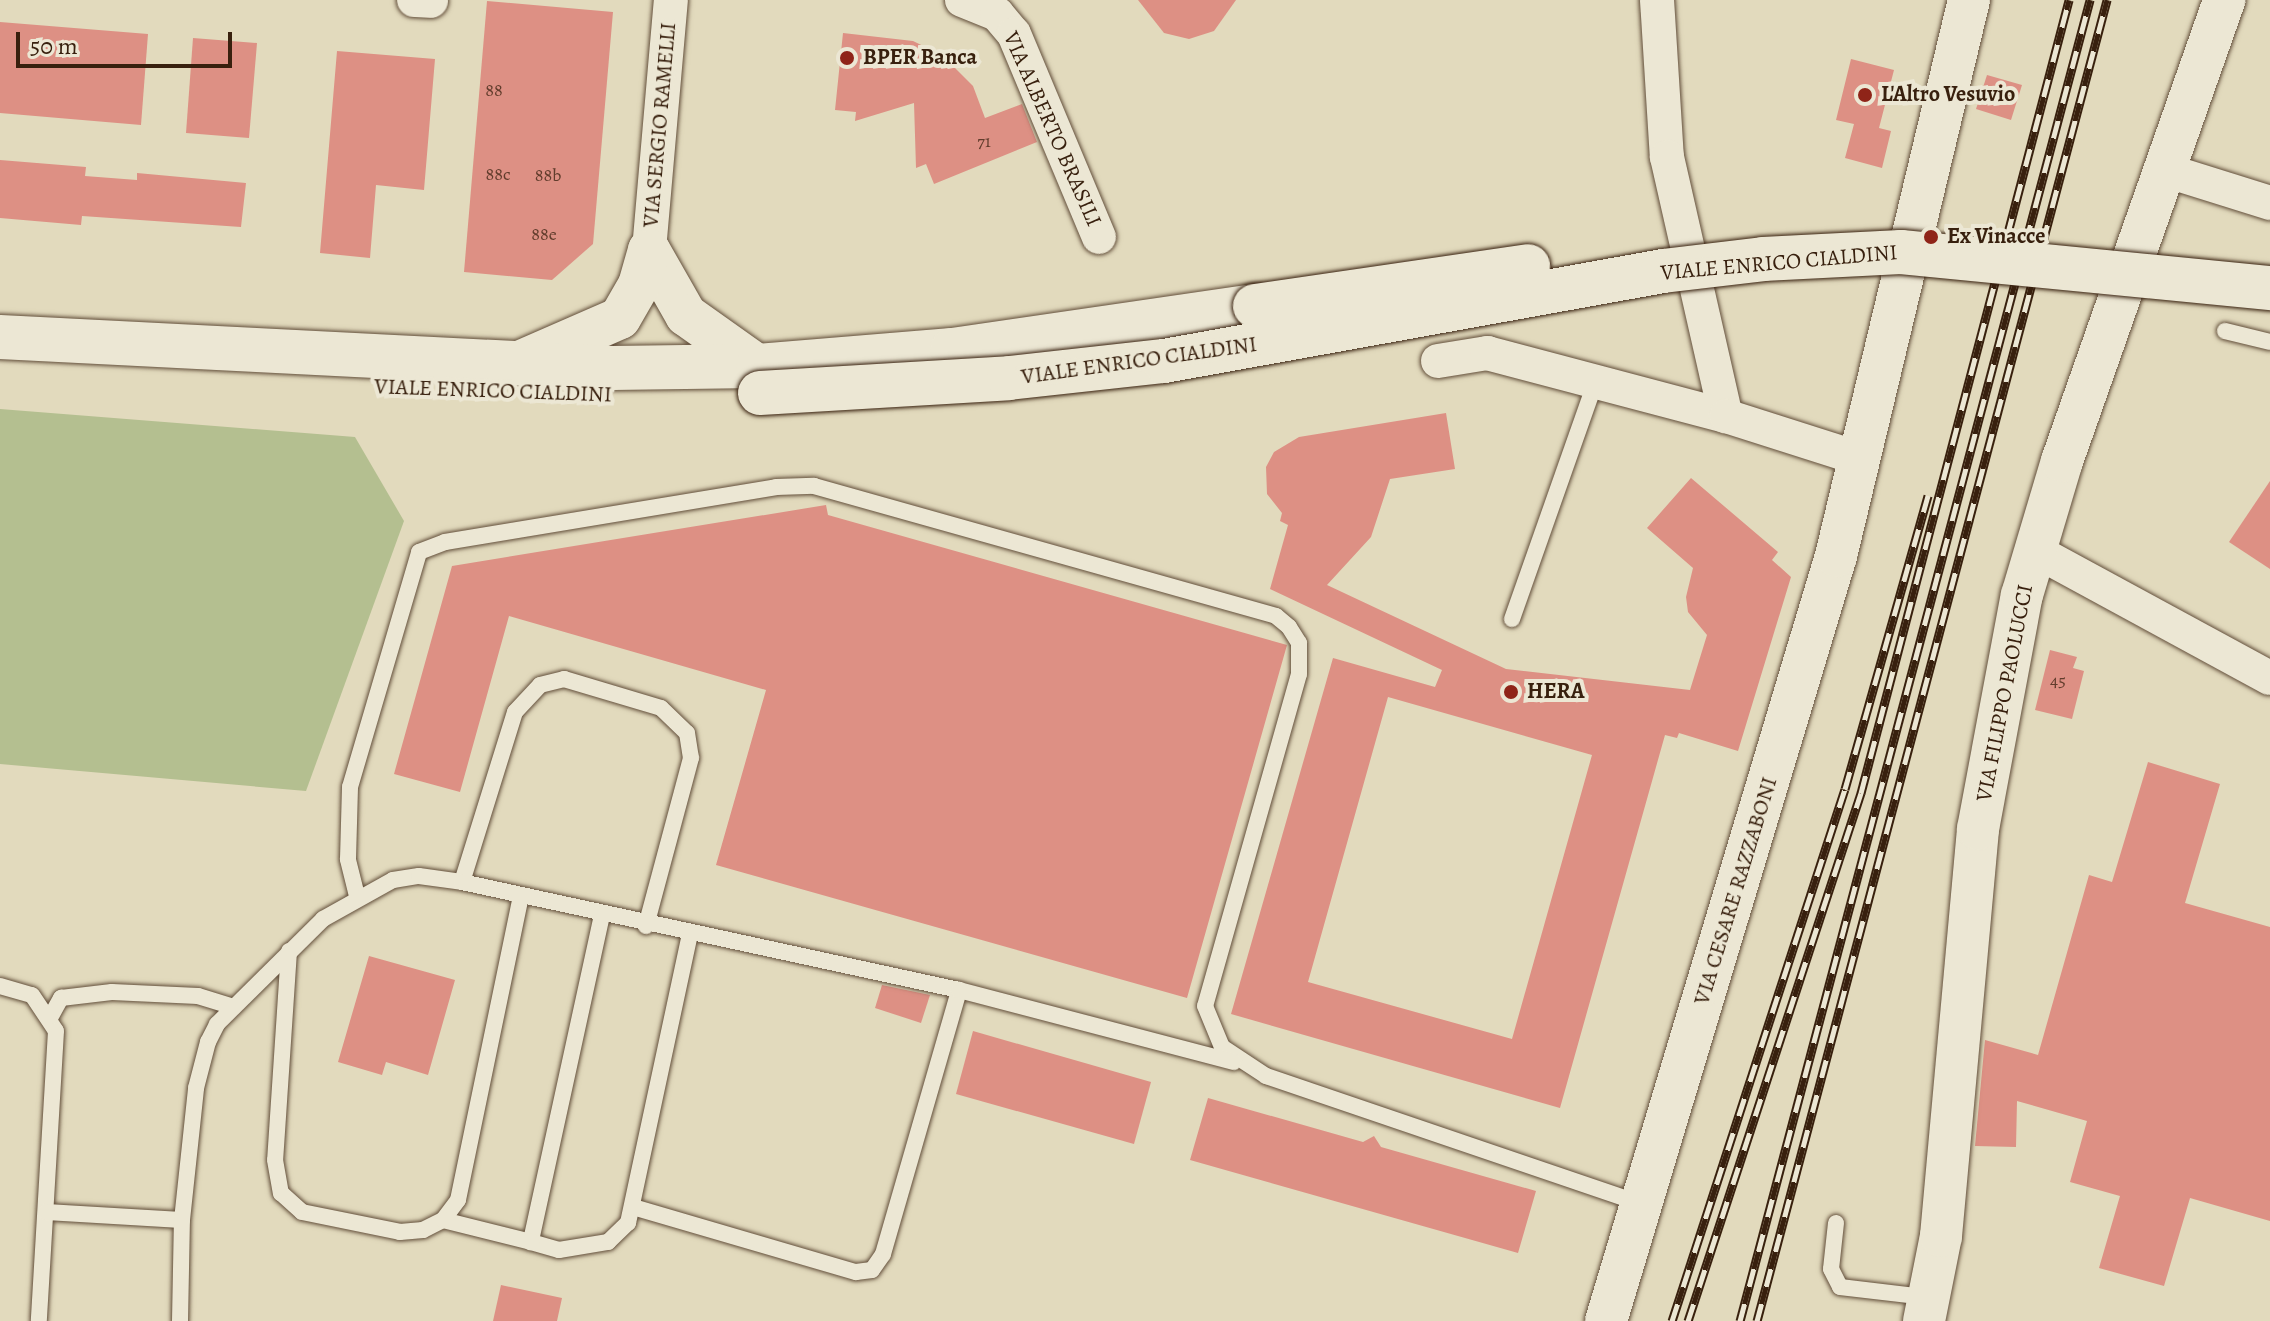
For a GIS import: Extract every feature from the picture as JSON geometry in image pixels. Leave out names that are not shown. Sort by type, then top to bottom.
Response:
[{"type":"main road","name":"VIALE ENRICO CIALDINI","points":[[0,367],[608,396],[759,379],[1005,344],[1771,229],[1938,227],[2059,234],[2270,260]]},
{"type":"main road","name":"VIALE ENRICO CIALDINI","points":[[0,337],[517,363],[759,379],[1009,378],[1164,361],[1649,273],[1763,259],[1901,252],[2270,288]]},
{"type":"street","name":"VIA ALBERTO BRASILI","points":[[962,0],[997,14],[1014,34],[1099,237]]},
{"type":"street","points":[[1657,0],[1667,157],[1726,416]]},
{"type":"street","name":"VIA CESARE RAZZABONI","points":[[1606,1321],[1836,556],[1969,0]]},
{"type":"street","name":"VIA FILIPPO PAOLUCCI","points":[[1916,1313],[1941,1236],[1978,829],[2034,550],[2224,0]]},
{"type":"street","name":"VIA SERGIO RAMELLI","points":[[649,250],[674,5]]},
{"type":"street","points":[[2165,170],[2270,203]]},
{"type":"street","points":[[517,363],[620,318],[639,285],[649,250]]},
{"type":"street","points":[[649,250],[686,315],[759,379]]},
{"type":"street","points":[[1438,361],[1487,353],[1726,416],[1858,458]]},
{"type":"street","points":[[2034,550],[2270,678]]},
{"type":"lane","points":[[2225,331],[2270,342]]},
{"type":"lane","points":[[1512,619],[1595,383]]},
{"type":"lane","points":[[357,896],[348,859],[350,787],[419,552],[445,542],[776,487],[814,486],[1276,616],[1289,627],[1299,643],[1299,674],[1205,1006],[1222,1047],[1241,1064]]},
{"type":"lane","points":[[462,882],[515,712],[540,685],[564,679],[661,708],[687,733],[691,758],[646,926]]},
{"type":"lane","points":[[180,1321],[182,1220],[201,1062],[217,1024],[289,951],[357,896],[393,880],[419,876],[462,882],[646,926],[959,990],[1241,1064],[1642,1203]]},
{"type":"lane","points":[[289,951],[275,1160],[281,1193],[302,1212],[400,1232],[423,1230],[443,1220],[458,1200],[521,895]]},
{"type":"lane","points":[[531,1242],[602,915]]},
{"type":"lane","points":[[443,1220],[572,1251],[608,1242],[628,1223],[690,935]]},
{"type":"lane","points":[[0,986],[32,995],[51,1016],[57,1053],[39,1321]]},
{"type":"lane","points":[[633,1207],[856,1272],[872,1270],[883,1254],[959,990]]},
{"type":"lane","points":[[51,1016],[61,998],[89,993],[198,996],[233,1007]]},
{"type":"lane","points":[[46,1212],[182,1220]]},
{"type":"lane","points":[[1836,1223],[1831,1269],[1840,1287],[1916,1313]]},
{"type":"green space","points":[[0,409],[355,437],[404,521],[306,791],[0,764]]},
{"type":"building","points":[[1138,0],[1236,0],[1214,31],[1189,39],[1164,33]]},
{"type":"building","points":[[487,1],[613,12],[593,244],[552,280],[464,272]]},
{"type":"building","points":[[0,22],[148,34],[141,125],[0,113]]},
{"type":"building","points":[[843,33],[913,41],[942,55],[973,86],[985,118],[1022,104],[1037,142],[934,184],[926,164],[916,168],[914,103],[855,121],[856,112],[835,110]]},
{"type":"building","points":[[193,38],[257,43],[249,138],[186,133]]},
{"type":"building","points":[[337,51],[435,59],[424,190],[376,185],[370,258],[320,253]]},
{"type":"building","name":"L'Altro Vesuvio","points":[[1851,59],[1894,70],[1879,128],[1891,131],[1882,168],[1845,158],[1854,124],[1836,120]]},
{"type":"building","points":[[1987,75],[2022,85],[2011,120],[1976,109]]},
{"type":"building","points":[[0,160],[86,167],[85,176],[137,180],[137,173],[246,183],[241,227],[82,216],[81,225],[0,218]]},
{"type":"building","points":[[1446,413],[1455,469],[1390,479],[1371,537],[1327,585],[1506,669],[1690,690],[1707,635],[1688,612],[1686,597],[1693,568],[1647,528],[1691,478],[1778,552],[1772,560],[1791,577],[1738,751],[1679,733],[1677,738],[1665,735],[1560,1108],[1231,1014],[1333,658],[1435,687],[1442,670],[1270,589],[1288,525],[1280,521],[1282,513],[1267,494],[1266,467],[1274,452],[1299,437]],"holes":[[[1388,697],[1592,755],[1512,1039],[1308,982]]]},
{"type":"building","points":[[2270,481],[2270,569],[2229,542]]},
{"type":"building","points":[[826,505],[828,515],[1287,645],[1187,998],[716,865],[766,690],[509,616],[460,792],[394,774],[452,566]]},
{"type":"building","points":[[2050,650],[2077,657],[2073,668],[2084,671],[2072,719],[2035,710]]},
{"type":"building","points":[[2148,762],[2220,784],[2185,903],[2270,927],[2270,1221],[2190,1198],[2164,1286],[2099,1268],[2120,1196],[2070,1182],[2087,1121],[2017,1101],[2016,1147],[1975,1146],[1985,1040],[2038,1055],[2089,875],[2112,882]]},
{"type":"building","points":[[369,956],[455,980],[428,1075],[386,1062],[382,1075],[338,1062]]},
{"type":"building","points":[[882,985],[930,995],[921,1023],[875,1008]]},
{"type":"building","points":[[973,1031],[1151,1082],[1134,1144],[956,1094]]},
{"type":"building","points":[[1208,1098],[1363,1142],[1374,1136],[1381,1147],[1536,1191],[1518,1253],[1190,1160]]},
{"type":"building","points":[[501,1285],[562,1298],[557,1321],[493,1321]]},
{"type":"railway","points":[[1688,1321],[1861,793],[2069,0]]},
{"type":"railway","points":[[1740,1321],[2090,0]]},
{"type":"railway","points":[[1757,1321],[2107,0]]},
{"type":"railway","points":[[1672,1321],[1845,789],[1928,496]]},
{"type":"place","name":"BPER Banca","points":[[847,58]]},
{"type":"place","name":"L'Altro Vesuvio","points":[[1865,95]]},
{"type":"place","name":"Ex Vinacce","points":[[1931,237]]},
{"type":"place","name":"HERA","points":[[1511,692]]}]
